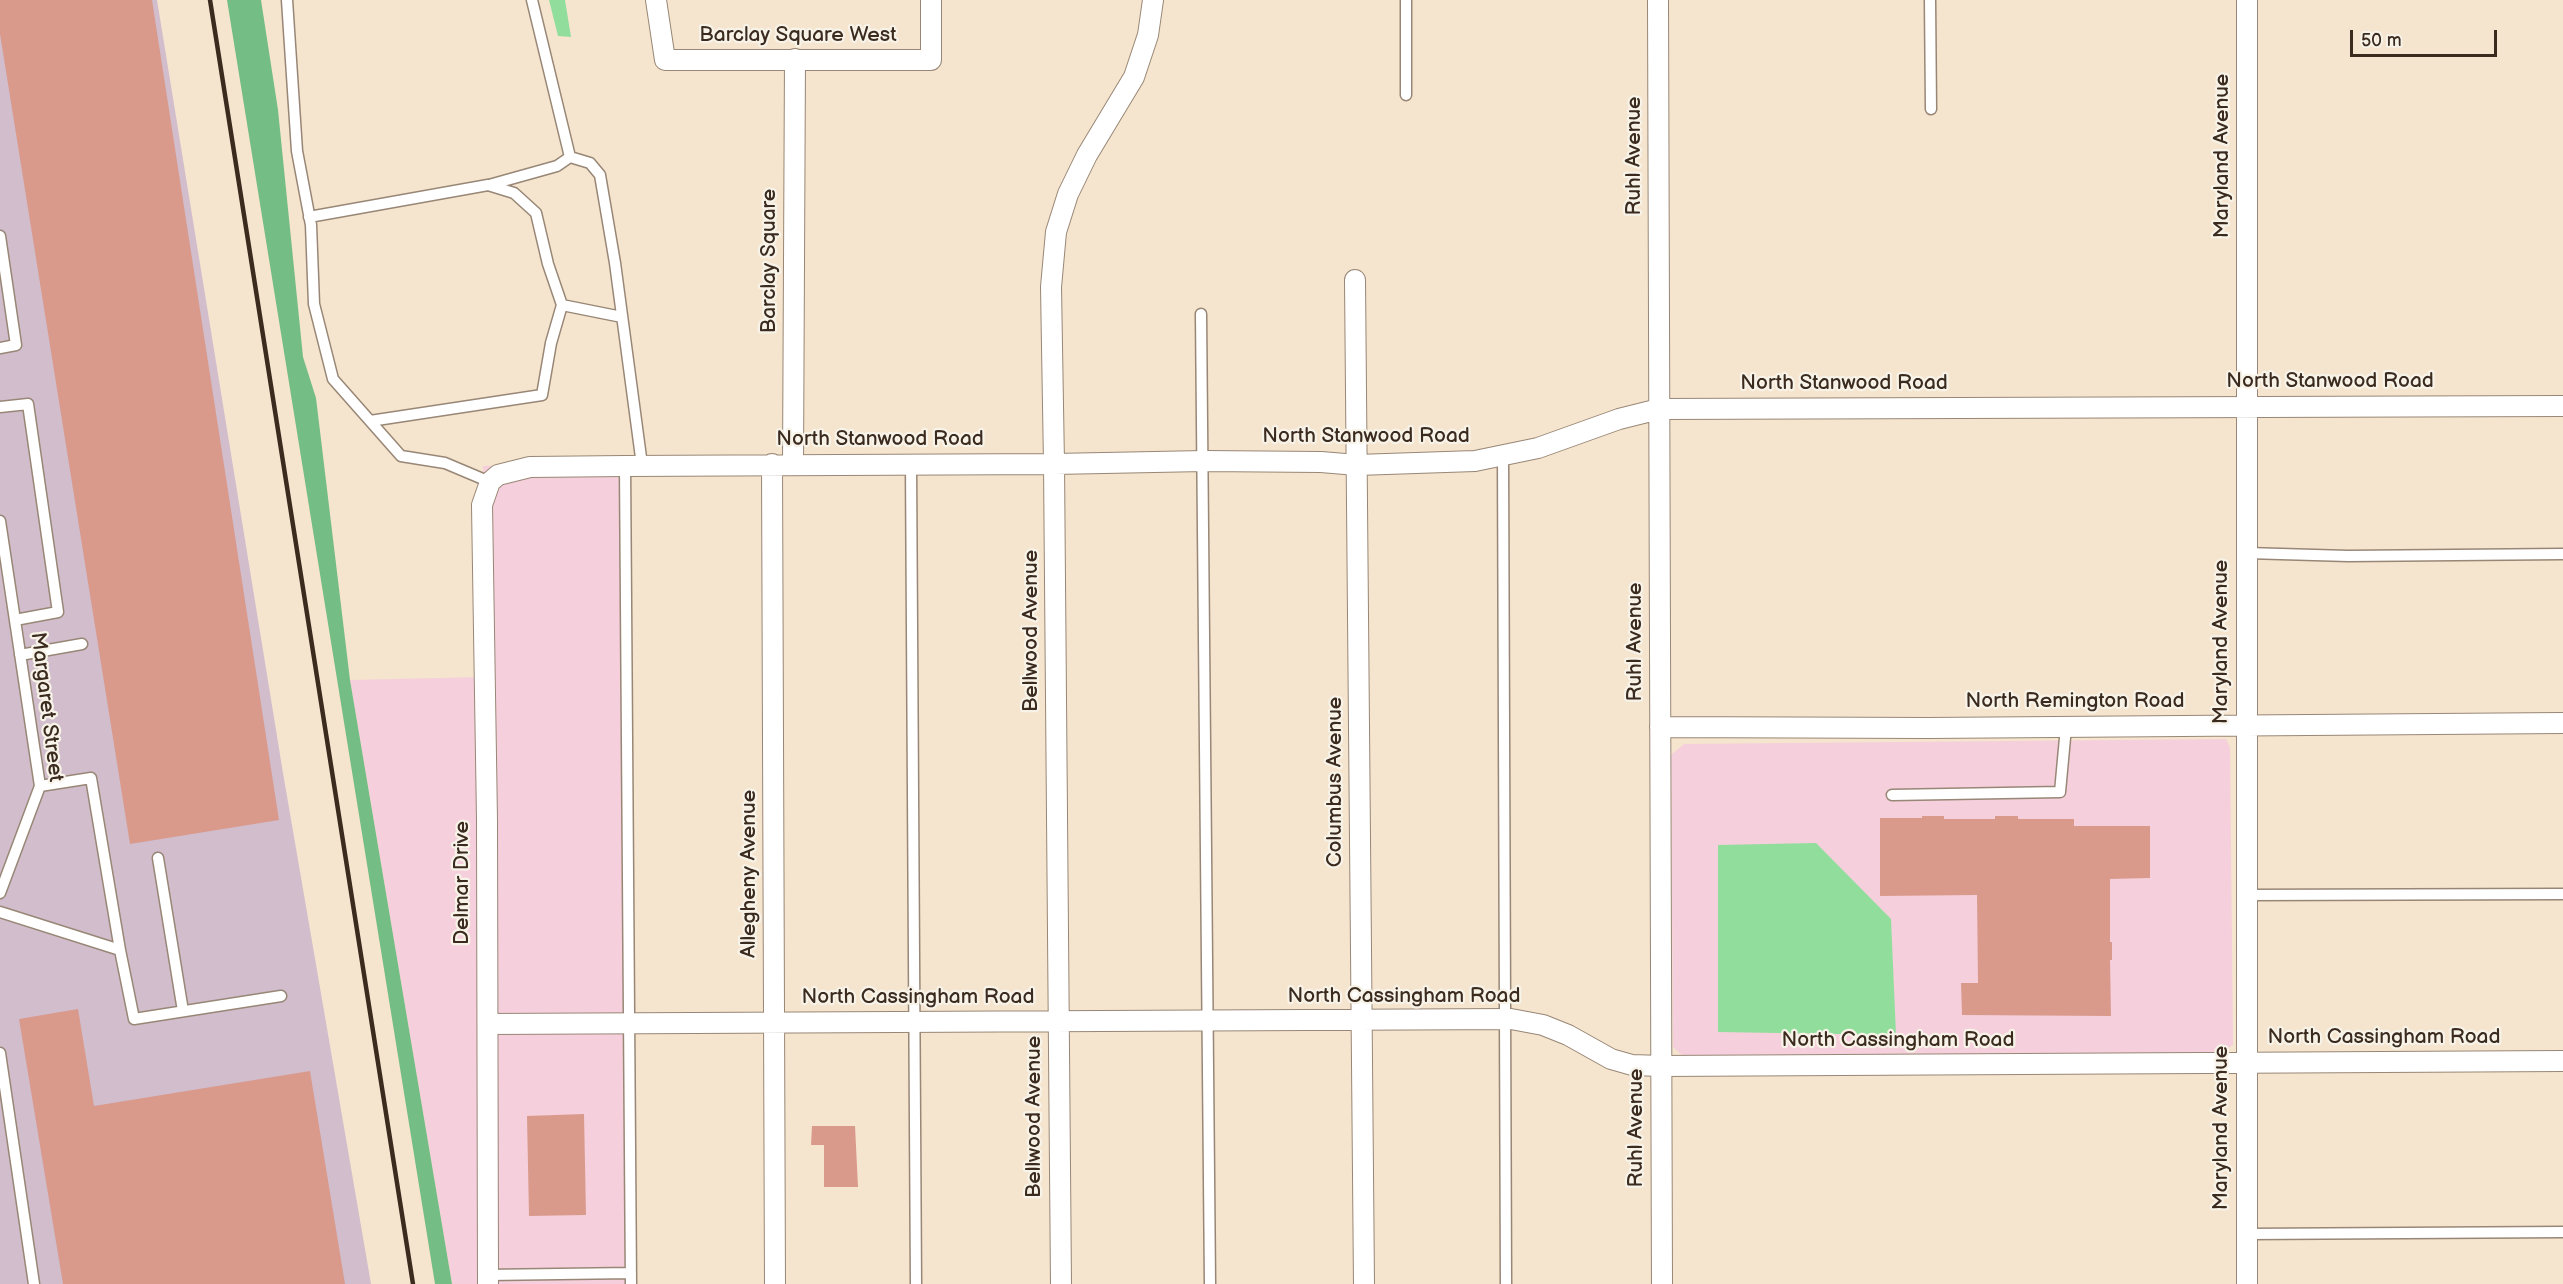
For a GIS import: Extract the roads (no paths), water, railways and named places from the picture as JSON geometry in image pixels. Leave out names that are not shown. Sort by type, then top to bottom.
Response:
[{"type":"street","name":"Barclay Square West","points":[[656,0],[665,60],[931,60],[931,0]]},
{"type":"street","name":"Bellwood Avenue","points":[[1060,1284],[1051,287],[1056,232],[1068,194],[1087,155],[1134,77],[1148,35],[1153,0]]},
{"type":"street","name":"Ruhl Avenue","points":[[1658,0],[1662,1284]]},
{"type":"street","name":"Maryland Avenue","points":[[2247,0],[2247,1284]]},
{"type":"street","name":"Barclay Square","points":[[793,464],[795,59]]},
{"type":"street","name":"Columbus Avenue","points":[[1355,279],[1364,1284]]},
{"type":"street","name":"North Stanwood Road","points":[[490,482],[509,471],[530,467],[1202,461],[1321,462],[1357,465],[1475,461],[1538,448],[1619,419],[1659,409],[2563,406]]},
{"type":"street","name":"Allegheny Avenue","points":[[772,464],[775,1284]]},
{"type":"street","name":"Delmar Drive","points":[[487,1280],[486,608],[482,505],[490,482]]},
{"type":"street","name":"North Remington Road","points":[[1660,727],[2563,723]]},
{"type":"street","name":"North Cassingham Road","points":[[488,1024],[1523,1019],[1568,1035],[1611,1059],[1632,1065],[2563,1061]]},
{"type":"lane","points":[[287,0],[297,151],[309,217],[314,304],[333,379],[401,456],[445,463],[490,482]]},
{"type":"lane","points":[[532,0],[570,157]]},
{"type":"lane","points":[[1406,0],[1406,95]]},
{"type":"lane","points":[[1930,0],[1931,109]]},
{"type":"lane","points":[[309,217],[488,185],[557,166],[570,157]]},
{"type":"lane","points":[[487,1280],[631,1278],[629,1023],[634,465],[622,317],[600,175],[590,163],[570,157]]},
{"type":"lane","points":[[370,421],[542,395],[551,344],[562,305],[548,264],[536,213],[514,193],[488,185]]},
{"type":"lane","points":[[0,236],[16,345],[0,348]]},
{"type":"lane","points":[[562,305],[622,317]]},
{"type":"lane","points":[[1201,314],[1210,1284]]},
{"type":"lane","points":[[0,407],[28,404],[58,612],[15,620]]},
{"type":"lane","points":[[1503,455],[1506,1284]]},
{"type":"lane","points":[[911,464],[912,1022],[916,1284]]},
{"type":"lane","name":"Margaret Street","points":[[0,521],[40,786],[0,892]]},
{"type":"lane","points":[[2247,553],[2348,556],[2563,554]]},
{"type":"lane","points":[[20,655],[81,644]]},
{"type":"lane","points":[[1892,795],[2060,792],[2066,727]]},
{"type":"lane","points":[[40,786],[91,778],[134,1019],[281,996]]},
{"type":"lane","points":[[158,858],[183,1011]]},
{"type":"lane","points":[[2246,895],[2563,894]]},
{"type":"lane","points":[[0,912],[120,950]]},
{"type":"lane","points":[[0,1053],[33,1284]]},
{"type":"lane","points":[[2247,1234],[2563,1232]]},
{"type":"railway","points":[[210,0],[413,1284]]}]
